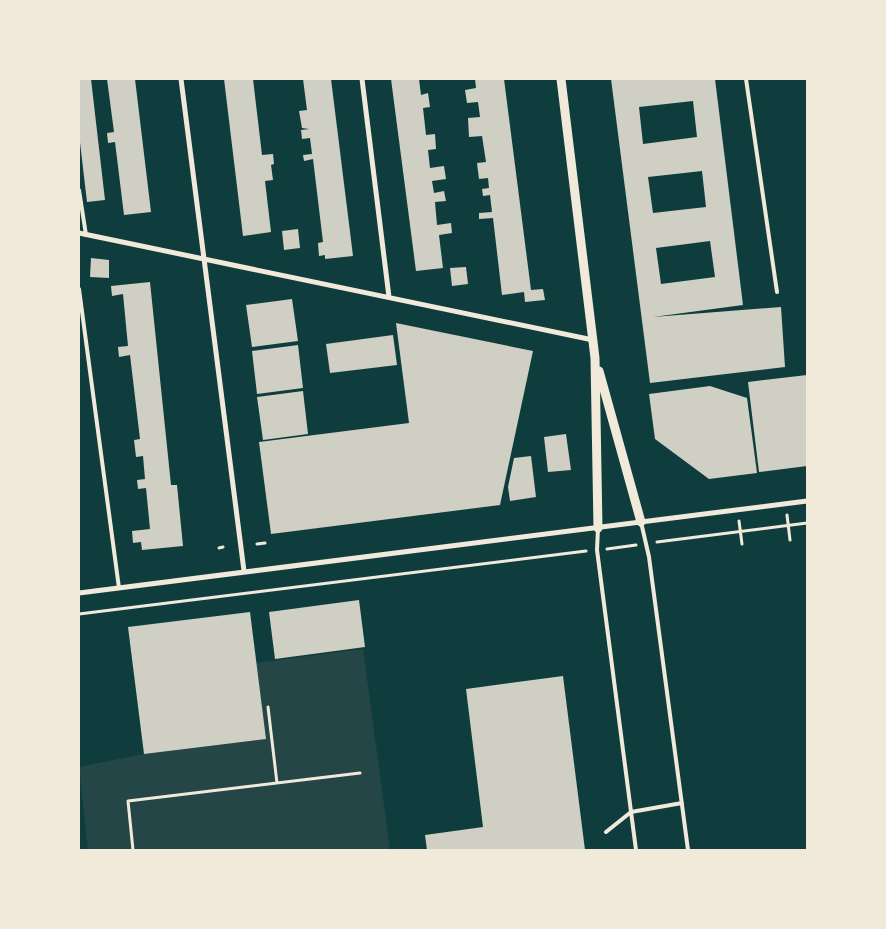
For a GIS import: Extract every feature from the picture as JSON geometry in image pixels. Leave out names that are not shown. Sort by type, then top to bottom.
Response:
[{"type":"street","points":[[182,79],[244,571]]},
{"type":"street","points":[[362,79],[389,297]]},
{"type":"street","points":[[562,79],[595,358],[598,528]]},
{"type":"street","points":[[79,233],[593,340]]},
{"type":"street","points":[[595,358],[641,522]]},
{"type":"street","points":[[79,593],[807,502]]},
{"type":"lane","points":[[746,79],[777,292]]},
{"type":"lane","points":[[79,190],[86,235]]},
{"type":"lane","points":[[79,289],[119,588]]},
{"type":"lane","points":[[641,522],[646,544],[688,850]]},
{"type":"lane","points":[[598,528],[597,550],[636,850]]},
{"type":"lane","points":[[606,832],[631,812],[682,804]]},
{"type":"path","points":[[788,520],[790,540]]},
{"type":"path","points":[[79,614],[807,523]]},
{"type":"path","points":[[739,525],[742,544]]},
{"type":"path","points":[[257,544],[265,543]]},
{"type":"path","points":[[268,707],[277,783]]},
{"type":"path","points":[[133,850],[128,801],[360,773]]},
{"type":"shaded area","points":[[363,649],[390,850],[88,850],[79,767],[144,754],[265,739],[256,663]]},
{"type":"building","points":[[79,79],[91,79],[105,200],[87,202],[79,134]]},
{"type":"building","points":[[107,79],[135,79],[151,212],[124,215],[115,142],[108,143],[107,133],[114,132]]},
{"type":"building","points":[[224,79],[253,79],[262,155],[273,154],[274,164],[271,165],[273,180],[265,181],[271,232],[243,236]]},
{"type":"building","points":[[303,79],[331,79],[353,256],[325,259],[325,255],[319,256],[318,243],[323,242],[313,159],[304,161],[303,155],[312,154],[310,138],[302,139],[301,130],[309,129],[302,128],[299,111],[307,110]]},
{"type":"building","points":[[391,79],[419,79],[421,95],[428,93],[430,107],[423,108],[426,135],[435,134],[436,149],[428,150],[430,168],[444,166],[446,179],[432,181],[434,193],[444,191],[446,201],[435,202],[437,225],[451,223],[452,233],[439,235],[443,268],[416,271]]},
{"type":"building","points":[[475,79],[504,79],[531,290],[543,289],[545,300],[525,302],[524,292],[502,295],[493,218],[479,219],[479,213],[492,212],[490,195],[483,196],[482,189],[489,188],[488,178],[479,179],[477,163],[486,162],[482,136],[469,137],[468,118],[480,117],[478,102],[467,103],[465,90],[476,88]]},
{"type":"building","points":[[611,79],[715,79],[743,305],[653,317],[781,307],[785,367],[650,383]],"holes":[[[693,101],[697,137],[643,144],[639,107]],[[702,171],[706,207],[653,213],[648,177]],[[710,241],[715,277],[661,284],[656,248]]]},
{"type":"building","points":[[298,229],[300,248],[284,250],[282,231]]},
{"type":"building","points":[[91,258],[109,260],[109,278],[90,277]]},
{"type":"building","points":[[466,267],[468,284],[452,286],[450,268]]},
{"type":"building","points":[[150,282],[171,485],[177,485],[183,546],[142,550],[141,542],[133,543],[132,531],[150,529],[146,488],[138,489],[137,480],[145,479],[143,456],[136,457],[134,440],[140,439],[130,355],[119,357],[118,347],[128,346],[123,294],[112,296],[111,286]]},
{"type":"building","points":[[292,299],[298,341],[252,347],[246,305]]},
{"type":"building","points":[[396,323],[533,351],[500,505],[271,534],[259,442],[409,423]]},
{"type":"building","points":[[393,335],[397,365],[330,373],[326,344]]},
{"type":"building","points":[[298,345],[303,388],[257,394],[252,351]]},
{"type":"building","points":[[807,375],[807,466],[759,472],[748,382]]},
{"type":"building","points":[[710,386],[747,398],[757,473],[709,479],[655,439],[649,394]]},
{"type":"building","points":[[303,391],[308,434],[263,440],[257,397]]},
{"type":"building","points":[[566,434],[571,470],[548,472],[544,437]]},
{"type":"building","points":[[531,456],[536,497],[510,501],[508,487],[514,458]]},
{"type":"building","points":[[359,600],[365,647],[275,659],[269,612]]},
{"type":"building","points":[[250,612],[266,739],[144,754],[128,627]]},
{"type":"building","points":[[563,676],[585,850],[427,850],[425,835],[483,827],[466,689]]}]
